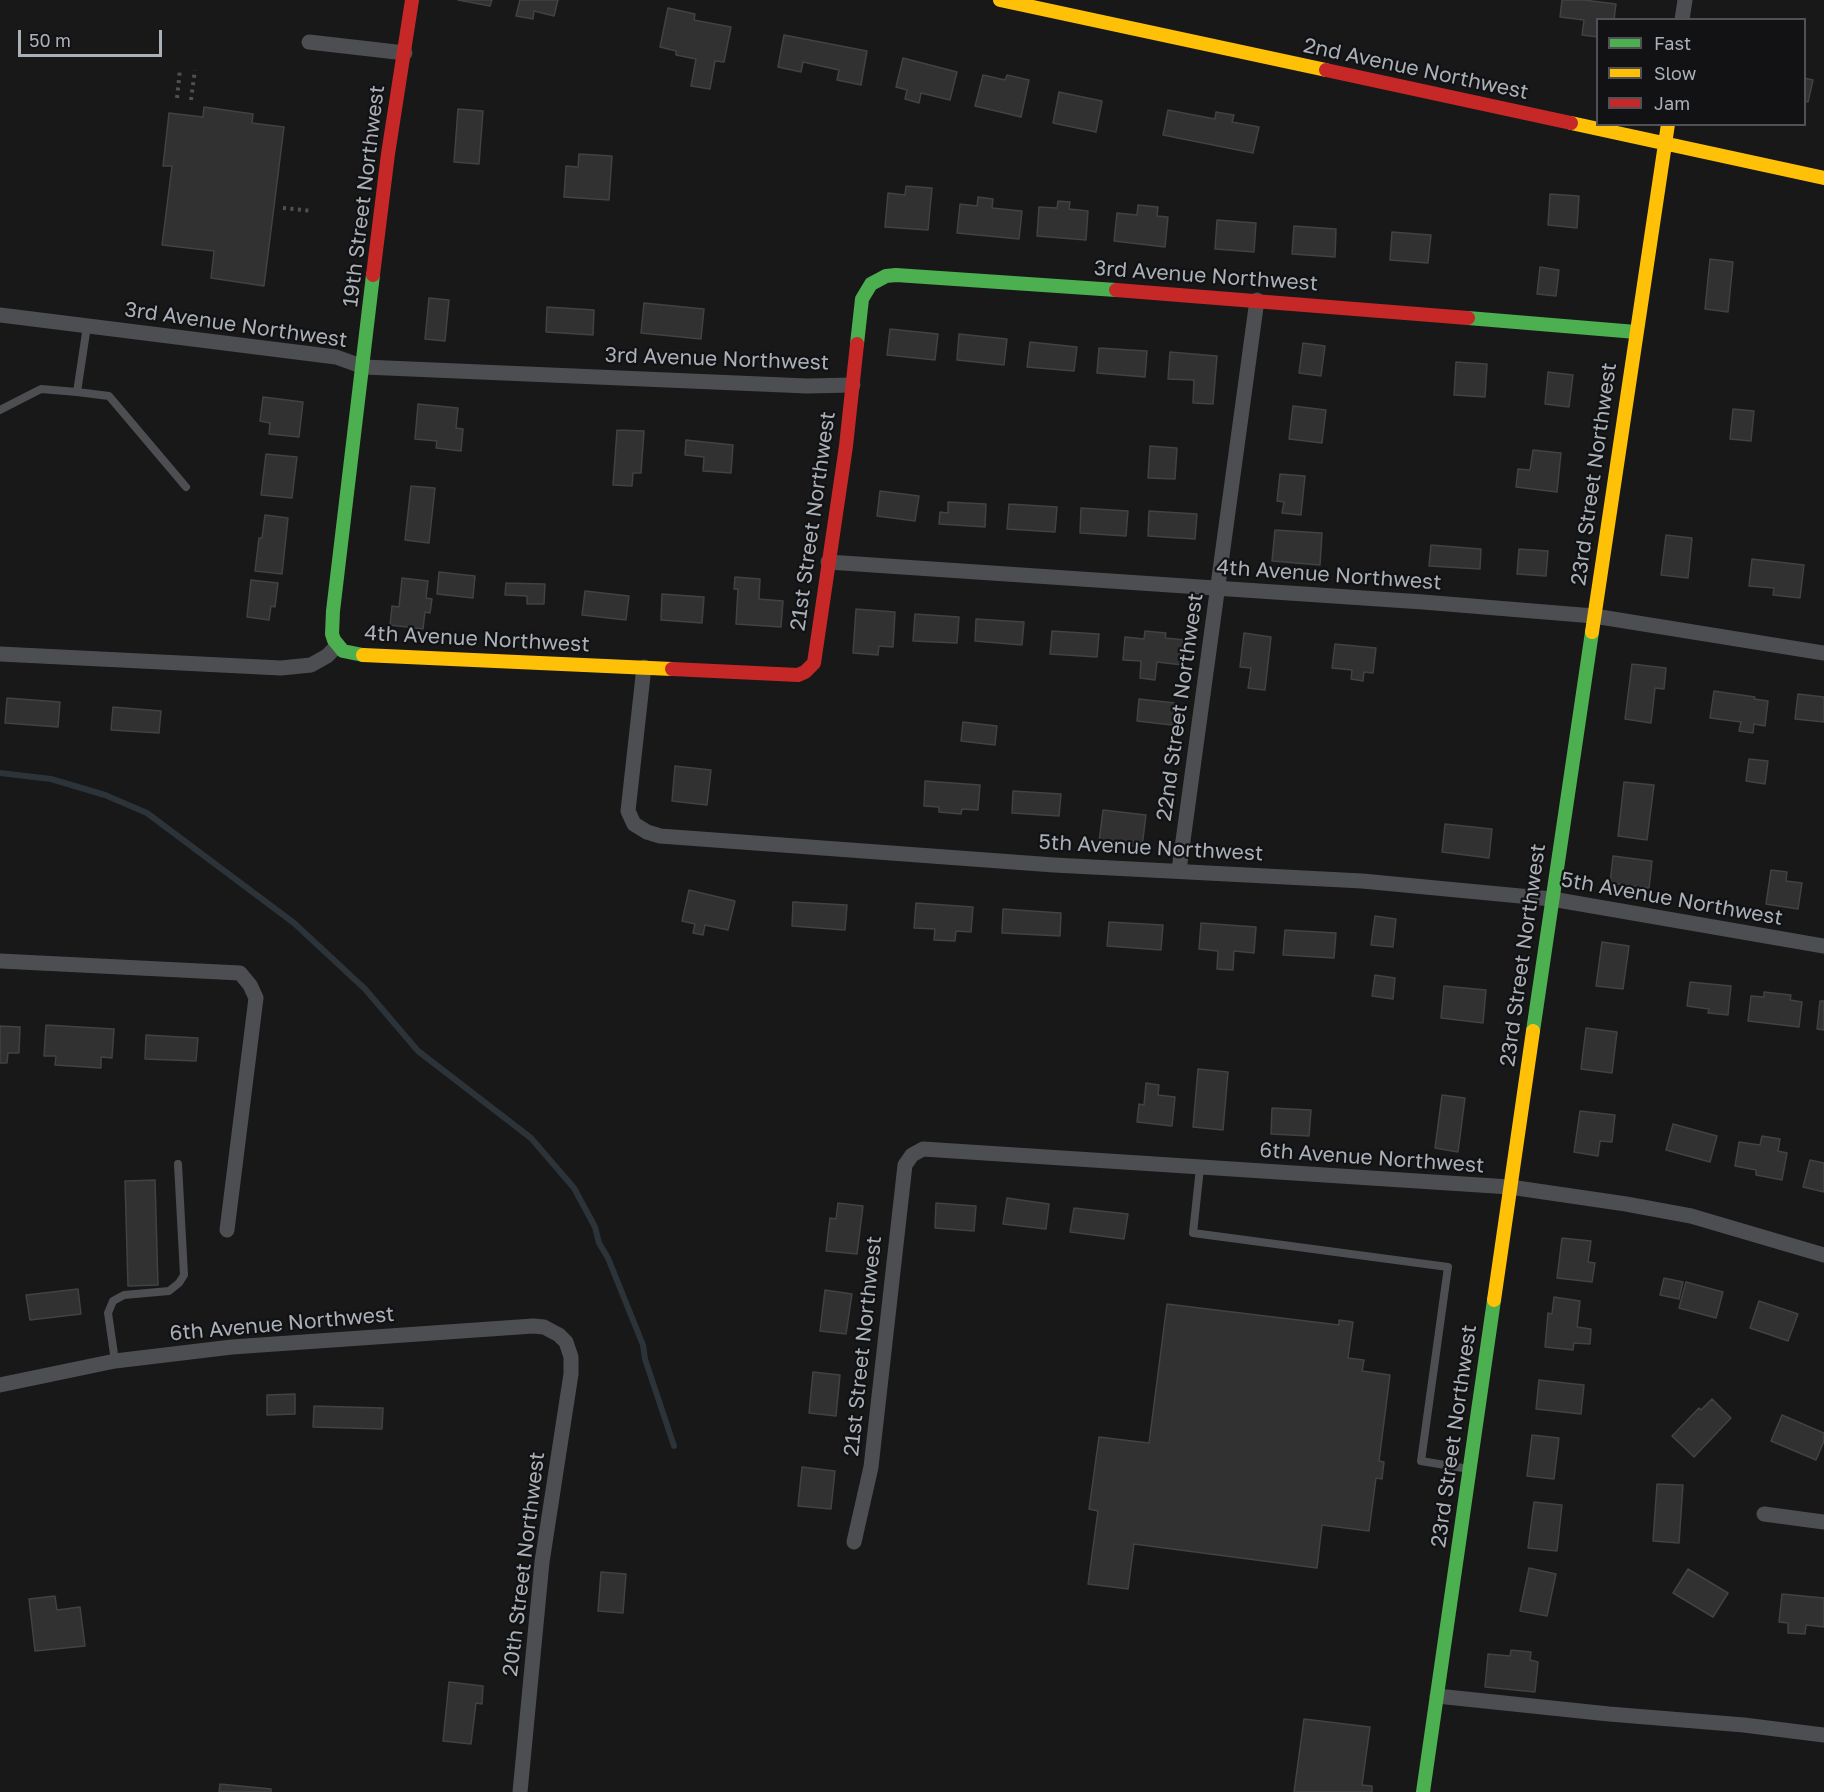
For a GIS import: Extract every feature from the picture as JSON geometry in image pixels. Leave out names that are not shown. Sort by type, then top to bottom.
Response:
[{"type":"street","name":"19th Street Northwest","points":[[337,646],[332,634],[333,611],[388,154],[412,0]]},
{"type":"street","name":"2nd Avenue Northwest","points":[[1000,0],[1824,178]]},
{"type":"street","points":[[1682,18],[1684,0]]},
{"type":"street","points":[[309,42],[405,53]]},
{"type":"street","name":"23rd Street Northwest","points":[[1423,1792],[1552,899],[1668,126]]},
{"type":"street","name":"3rd Avenue Northwest","points":[[0,315],[336,357],[364,366],[807,386],[853,385],[862,298],[871,284],[886,276],[1257,300],[1636,332]]},
{"type":"street","name":"22nd Street Northwest","points":[[1179,870],[1257,300]]},
{"type":"street","name":"21st Street Northwest","points":[[814,663],[853,385]]},
{"type":"street","name":"4th Avenue Northwest","points":[[828,562],[1423,602],[1594,616],[1824,653]]},
{"type":"street","name":"4th Avenue Northwest","points":[[0,654],[281,668],[311,665],[327,656],[337,646],[352,654],[798,675],[814,663]]},
{"type":"street","name":"5th Avenue Northwest","points":[[644,667],[628,812],[634,824],[647,832],[660,836],[1054,865],[1362,881],[1552,899],[1824,946]]},
{"type":"street","points":[[0,961],[240,973],[256,998],[226,1230]]},
{"type":"street","name":"6th Avenue Northwest","points":[[912,1155],[923,1149],[1510,1187],[1691,1216],[1824,1255]]},
{"type":"street","name":"21st Street Northwest","points":[[854,1542],[871,1467],[905,1165],[912,1155]]},
{"type":"street","name":"6th Avenue Northwest","points":[[0,1385],[115,1361],[232,1347],[533,1326],[551,1329],[566,1342]]},
{"type":"street","name":"20th Street Northwest","points":[[520,1792],[542,1562],[571,1374],[571,1357],[566,1342]]},
{"type":"street","points":[[1764,1514],[1824,1522]]},
{"type":"street","points":[[1437,1696],[1608,1714],[1744,1725],[1824,1735]]},
{"type":"lane","points":[[77,392],[87,326]]},
{"type":"lane","points":[[0,410],[41,389],[109,396],[186,487]]},
{"type":"lane","points":[[115,1361],[108,1313],[113,1301],[124,1295],[169,1291],[179,1283],[184,1275],[178,1164]]},
{"type":"lane","points":[[1200,1168],[1193,1233],[1448,1267],[1421,1461],[1470,1469]]},
{"type":"path","points":[[177,98],[180,69]]},
{"type":"path","points":[[191,100],[195,70]]},
{"type":"path","points":[[283,208],[312,212]]},
{"type":"building","points":[[458,0],[492,0],[490,6]]},
{"type":"building","points":[[520,0],[558,0],[554,16],[534,11],[533,19],[516,16]]},
{"type":"building","points":[[1562,0],[1616,4],[1614,18],[1596,18],[1596,37],[1582,35],[1584,20],[1560,17]]},
{"type":"building","points":[[668,8],[695,14],[694,20],[731,27],[724,62],[715,61],[710,89],[691,86],[696,59],[676,55],[676,51],[660,47]]},
{"type":"building","points":[[784,35],[867,51],[861,85],[837,80],[839,70],[803,62],[801,72],[778,67]]},
{"type":"building","points":[[903,58],[957,72],[950,100],[921,93],[919,103],[905,99],[907,90],[896,87]]},
{"type":"building","points":[[983,75],[1005,80],[1007,75],[1029,80],[1021,117],[975,106]]},
{"type":"building","points":[[1806,78],[1813,80],[1808,102],[1806,102]]},
{"type":"building","points":[[1059,92],[1102,101],[1096,132],[1053,123]]},
{"type":"building","points":[[204,107],[253,114],[252,123],[284,127],[264,286],[211,278],[214,251],[162,245],[172,166],[163,166],[169,113],[203,117]]},
{"type":"building","points":[[458,109],[483,111],[479,164],[454,162]]},
{"type":"building","points":[[1168,110],[1215,119],[1216,112],[1234,115],[1232,122],[1259,127],[1253,153],[1163,135]]},
{"type":"building","points":[[579,154],[612,156],[609,200],[564,197],[566,166],[578,167]]},
{"type":"building","points":[[906,186],[932,188],[928,230],[885,227],[888,193],[905,195]]},
{"type":"building","points":[[1550,194],[1579,196],[1577,228],[1548,225]]},
{"type":"building","points":[[978,197],[993,199],[992,208],[1022,211],[1019,239],[957,233],[960,204],[977,206]]},
{"type":"building","points":[[1058,201],[1070,202],[1069,209],[1088,211],[1086,240],[1037,236],[1039,207],[1057,208]]},
{"type":"building","points":[[1138,205],[1158,207],[1157,216],[1168,217],[1165,247],[1114,241],[1117,213],[1137,215]]},
{"type":"building","points":[[1217,220],[1256,223],[1254,252],[1215,249]]},
{"type":"building","points":[[1294,226],[1336,229],[1335,257],[1292,254]]},
{"type":"building","points":[[1392,232],[1431,235],[1428,263],[1390,260]]},
{"type":"building","points":[[1710,259],[1733,262],[1728,312],[1705,309]]},
{"type":"building","points":[[1540,267],[1559,270],[1556,296],[1537,294]]},
{"type":"building","points":[[429,298],[449,300],[445,341],[425,339]]},
{"type":"building","points":[[644,303],[704,309],[701,339],[641,333]]},
{"type":"building","points":[[547,307],[594,310],[593,335],[546,332]]},
{"type":"building","points":[[890,329],[938,334],[935,360],[887,355]]},
{"type":"building","points":[[959,334],[1007,339],[1004,365],[957,360]]},
{"type":"building","points":[[1030,342],[1077,347],[1074,371],[1027,367]]},
{"type":"building","points":[[1303,343],[1325,346],[1321,376],[1299,373]]},
{"type":"building","points":[[1099,348],[1147,351],[1145,377],[1097,373]]},
{"type":"building","points":[[1170,352],[1217,356],[1213,404],[1193,403],[1194,380],[1168,379]]},
{"type":"building","points":[[1456,362],[1487,364],[1485,397],[1454,395]]},
{"type":"building","points":[[1548,372],[1573,375],[1569,407],[1545,404]]},
{"type":"building","points":[[263,397],[303,402],[299,437],[269,434],[270,423],[260,421]]},
{"type":"building","points":[[418,404],[458,408],[456,428],[463,429],[461,451],[436,448],[437,441],[415,439]]},
{"type":"building","points":[[1293,406],[1326,410],[1322,443],[1289,439]]},
{"type":"building","points":[[1733,409],[1754,411],[1751,441],[1730,439]]},
{"type":"building","points":[[617,430],[644,431],[641,473],[633,473],[632,486],[613,485]]},
{"type":"building","points":[[686,440],[733,445],[731,473],[703,471],[704,457],[685,455]]},
{"type":"building","points":[[1150,446],[1177,448],[1175,479],[1148,478]]},
{"type":"building","points":[[1533,450],[1561,453],[1557,492],[1516,487],[1518,469],[1530,470]]},
{"type":"building","points":[[266,454],[297,457],[292,498],[261,495]]},
{"type":"building","points":[[1280,474],[1305,476],[1301,515],[1282,513],[1284,502],[1277,501]]},
{"type":"building","points":[[411,486],[435,488],[429,543],[405,540]]},
{"type":"building","points":[[880,491],[919,496],[915,521],[877,516]]},
{"type":"building","points":[[948,502],[986,504],[985,527],[939,524],[940,512],[948,513]]},
{"type":"building","points":[[1009,504],[1057,507],[1055,532],[1007,529]]},
{"type":"building","points":[[1081,508],[1128,511],[1126,536],[1080,533]]},
{"type":"building","points":[[1149,511],[1197,514],[1195,539],[1148,536]]},
{"type":"building","points":[[265,515],[288,518],[282,574],[255,571],[259,538],[262,538]]},
{"type":"building","points":[[1275,530],[1322,533],[1320,565],[1272,561]]},
{"type":"building","points":[[1666,535],[1692,538],[1688,578],[1661,575]]},
{"type":"building","points":[[1431,545],[1481,549],[1480,569],[1429,566]]},
{"type":"building","points":[[1519,549],[1548,551],[1546,576],[1517,574]]},
{"type":"building","points":[[1752,559],[1804,565],[1800,598],[1773,595],[1774,588],[1749,586]]},
{"type":"building","points":[[439,572],[475,576],[473,598],[437,594]]},
{"type":"building","points":[[735,577],[760,579],[759,599],[783,601],[781,627],[736,624],[738,589],[734,589]]},
{"type":"building","points":[[402,578],[428,581],[426,598],[432,599],[430,613],[425,612],[423,629],[390,625],[392,606],[399,607]]},
{"type":"building","points":[[251,580],[278,583],[275,607],[271,606],[269,620],[247,617]]},
{"type":"building","points":[[506,583],[545,584],[544,604],[527,604],[527,596],[505,595]]},
{"type":"building","points":[[585,591],[629,596],[626,620],[582,615]]},
{"type":"building","points":[[662,594],[704,597],[702,623],[661,620]]},
{"type":"building","points":[[856,609],[895,612],[893,647],[879,646],[878,655],[853,653]]},
{"type":"building","points":[[915,614],[959,617],[957,643],[913,641]]},
{"type":"building","points":[[976,619],[1024,622],[1022,645],[975,641]]},
{"type":"building","points":[[1052,631],[1099,634],[1097,657],[1050,654]]},
{"type":"building","points":[[1145,631],[1166,633],[1165,638],[1186,640],[1183,665],[1157,662],[1155,680],[1140,678],[1141,661],[1123,660],[1125,637],[1144,639]]},
{"type":"building","points":[[1244,633],[1271,637],[1265,690],[1248,688],[1251,668],[1240,667]]},
{"type":"building","points":[[1335,644],[1376,648],[1373,673],[1364,672],[1363,681],[1351,679],[1352,670],[1332,668]]},
{"type":"building","points":[[1632,664],[1666,668],[1664,689],[1655,688],[1651,723],[1625,719]]},
{"type":"building","points":[[1714,691],[1768,701],[1765,726],[1754,724],[1753,733],[1739,731],[1741,722],[1710,718]]},
{"type":"building","points":[[1798,694],[1824,697],[1824,722],[1795,719]]},
{"type":"building","points":[[7,698],[60,702],[58,727],[5,723]]},
{"type":"building","points":[[1139,699],[1175,703],[1172,725],[1137,721]]},
{"type":"building","points":[[113,707],[161,711],[159,733],[111,730]]},
{"type":"building","points":[[963,722],[997,726],[995,745],[961,741]]},
{"type":"building","points":[[1749,759],[1768,761],[1765,784],[1746,781]]},
{"type":"building","points":[[675,766],[711,770],[707,805],[672,801]]},
{"type":"building","points":[[925,781],[980,785],[978,810],[962,809],[961,814],[939,812],[939,807],[924,806]]},
{"type":"building","points":[[1624,782],[1654,785],[1647,840],[1618,836]]},
{"type":"building","points":[[1013,791],[1061,794],[1059,816],[1012,813]]},
{"type":"building","points":[[1103,810],[1146,815],[1142,847],[1099,842]]},
{"type":"building","points":[[1445,824],[1492,829],[1489,858],[1442,852]]},
{"type":"building","points":[[1613,856],[1652,861],[1649,888],[1610,883]]},
{"type":"building","points":[[1771,870],[1787,872],[1786,881],[1802,883],[1798,909],[1766,904]]},
{"type":"building","points":[[689,890],[735,901],[728,930],[705,925],[703,935],[693,933],[695,924],[682,921]]},
{"type":"building","points":[[793,902],[847,905],[845,930],[792,926]]},
{"type":"building","points":[[916,903],[973,907],[971,932],[956,931],[955,941],[934,940],[935,929],[914,928]]},
{"type":"building","points":[[1003,909],[1061,913],[1060,936],[1002,933]]},
{"type":"building","points":[[1375,916],[1396,919],[1393,947],[1371,945]]},
{"type":"building","points":[[1109,922],[1163,925],[1161,950],[1107,946]]},
{"type":"building","points":[[1201,923],[1256,927],[1254,953],[1234,951],[1233,970],[1217,969],[1218,951],[1199,949]]},
{"type":"building","points":[[1285,930],[1336,933],[1334,958],[1283,955]]},
{"type":"building","points":[[1602,942],[1629,946],[1623,989],[1596,986]]},
{"type":"building","points":[[1375,975],[1395,978],[1393,999],[1372,996]]},
{"type":"building","points":[[1690,982],[1731,986],[1728,1015],[1708,1013],[1709,1009],[1687,1006]]},
{"type":"building","points":[[1444,986],[1486,990],[1483,1023],[1441,1018]]},
{"type":"building","points":[[1764,992],[1791,995],[1790,1000],[1802,1002],[1799,1027],[1748,1021],[1751,996],[1764,997]]},
{"type":"building","points":[[1820,1001],[1824,1001],[1824,1030],[1817,1029]]},
{"type":"building","points":[[46,1025],[114,1029],[112,1058],[101,1057],[101,1068],[55,1065],[56,1056],[44,1056]]},
{"type":"building","points":[[0,1026],[20,1027],[19,1053],[8,1053],[7,1063],[0,1063]]},
{"type":"building","points":[[1586,1028],[1617,1032],[1612,1073],[1581,1069]]},
{"type":"building","points":[[146,1035],[198,1038],[196,1061],[145,1059]]},
{"type":"building","points":[[1198,1069],[1228,1072],[1223,1130],[1193,1127]]},
{"type":"building","points":[[1146,1083],[1159,1085],[1158,1095],[1175,1097],[1172,1126],[1137,1122],[1139,1104],[1144,1105]]},
{"type":"building","points":[[1442,1095],[1465,1098],[1458,1152],[1435,1148]]},
{"type":"building","points":[[1272,1108],[1311,1110],[1309,1136],[1271,1134]]},
{"type":"building","points":[[1580,1111],[1615,1115],[1612,1142],[1600,1141],[1598,1156],[1574,1152]]},
{"type":"building","points":[[1673,1124],[1717,1136],[1710,1162],[1666,1150]]},
{"type":"building","points":[[1762,1136],[1780,1139],[1778,1151],[1787,1153],[1782,1180],[1756,1175],[1756,1170],[1735,1166],[1739,1142],[1760,1145]]},
{"type":"building","points":[[1810,1160],[1824,1163],[1824,1192],[1803,1187]]},
{"type":"building","points":[[155,1180],[158,1285],[128,1286],[125,1181]]},
{"type":"building","points":[[1007,1198],[1049,1204],[1046,1229],[1003,1224]]},
{"type":"building","points":[[838,1203],[863,1206],[857,1254],[826,1251],[830,1218],[836,1219]]},
{"type":"building","points":[[936,1203],[976,1206],[974,1231],[935,1228]]},
{"type":"building","points":[[1074,1208],[1128,1214],[1124,1239],[1070,1232]]},
{"type":"building","points":[[1562,1238],[1591,1241],[1588,1262],[1595,1263],[1592,1282],[1557,1278]]},
{"type":"building","points":[[1664,1278],[1683,1282],[1679,1299],[1660,1295]]},
{"type":"building","points":[[1686,1282],[1723,1292],[1716,1318],[1679,1308]]},
{"type":"building","points":[[78,1289],[81,1314],[30,1320],[26,1295]]},
{"type":"building","points":[[825,1290],[852,1294],[846,1334],[820,1331]]},
{"type":"building","points":[[1554,1297],[1580,1301],[1577,1327],[1591,1329],[1590,1344],[1574,1343],[1573,1350],[1545,1347],[1548,1313],[1552,1314]]},
{"type":"building","points":[[1759,1301],[1798,1314],[1788,1341],[1750,1328]]},
{"type":"building","points":[[1167,1304],[1339,1325],[1339,1320],[1353,1322],[1348,1358],[1364,1360],[1362,1371],[1390,1375],[1379,1461],[1384,1462],[1382,1479],[1376,1478],[1369,1531],[1322,1525],[1317,1568],[1134,1544],[1128,1589],[1088,1584],[1098,1511],[1089,1509],[1099,1437],[1149,1443]]},
{"type":"building","points":[[813,1372],[840,1375],[836,1416],[809,1413]]},
{"type":"building","points":[[1539,1380],[1584,1385],[1581,1414],[1536,1409]]},
{"type":"building","points":[[295,1394],[295,1414],[267,1415],[267,1395]]},
{"type":"building","points":[[1712,1399],[1731,1418],[1694,1457],[1672,1436],[1699,1408],[1701,1410]]},
{"type":"building","points":[[314,1406],[383,1408],[382,1429],[313,1427]]},
{"type":"building","points":[[1782,1415],[1824,1433],[1824,1441],[1816,1460],[1771,1441]]},
{"type":"building","points":[[1532,1435],[1559,1438],[1554,1479],[1527,1476]]},
{"type":"building","points":[[802,1467],[835,1471],[831,1509],[798,1506]]},
{"type":"building","points":[[1657,1484],[1683,1485],[1679,1543],[1653,1541]]},
{"type":"building","points":[[1534,1502],[1562,1505],[1557,1551],[1528,1548]]},
{"type":"building","points":[[1529,1568],[1556,1574],[1547,1616],[1520,1611]]},
{"type":"building","points":[[1688,1569],[1728,1593],[1713,1617],[1673,1593]]},
{"type":"building","points":[[601,1572],[626,1574],[623,1613],[598,1611]]},
{"type":"building","points":[[1782,1594],[1824,1598],[1824,1627],[1806,1625],[1805,1634],[1788,1633],[1788,1623],[1779,1622]]},
{"type":"building","points":[[55,1596],[57,1610],[80,1607],[85,1646],[35,1651],[29,1599]]},
{"type":"building","points":[[1511,1650],[1531,1652],[1530,1660],[1538,1662],[1535,1692],[1485,1687],[1488,1654],[1510,1656]]},
{"type":"building","points":[[449,1682],[483,1686],[482,1704],[476,1703],[471,1744],[443,1741]]},
{"type":"building","points":[[1304,1719],[1370,1727],[1362,1785],[1372,1786],[1372,1792],[1294,1792]]},
{"type":"building","points":[[220,1784],[271,1789],[271,1792],[219,1792]]},
{"type":"waterway","points":[[0,773],[51,779],[105,795],[147,813],[294,923],[365,989],[418,1051],[531,1138],[574,1188],[595,1227],[599,1243],[608,1258],[643,1345],[645,1359],[674,1446]]},
{"type":"traffic: fast","points":[[363,655],[343,651],[332,634],[373,275]]},
{"type":"traffic: fast","points":[[857,344],[862,299],[871,284],[886,276],[1116,290]]},
{"type":"traffic: fast","points":[[1468,318],[1636,332]]},
{"type":"traffic: fast","points":[[1533,1031],[1592,632]]},
{"type":"traffic: fast","points":[[1423,1792],[1494,1300]]},
{"type":"traffic: slow","points":[[1000,0],[1326,70]]},
{"type":"traffic: slow","points":[[1571,123],[1824,178]]},
{"type":"traffic: slow","points":[[1592,632],[1668,126]]},
{"type":"traffic: slow","points":[[363,655],[672,669]]},
{"type":"traffic: slow","points":[[1494,1300],[1533,1031]]},
{"type":"traffic: jam","points":[[373,275],[388,154],[412,0]]},
{"type":"traffic: jam","points":[[1326,70],[1571,123]]},
{"type":"traffic: jam","points":[[1116,290],[1468,318]]},
{"type":"traffic: jam","points":[[672,669],[798,675],[814,663],[846,446],[857,344]]}]
